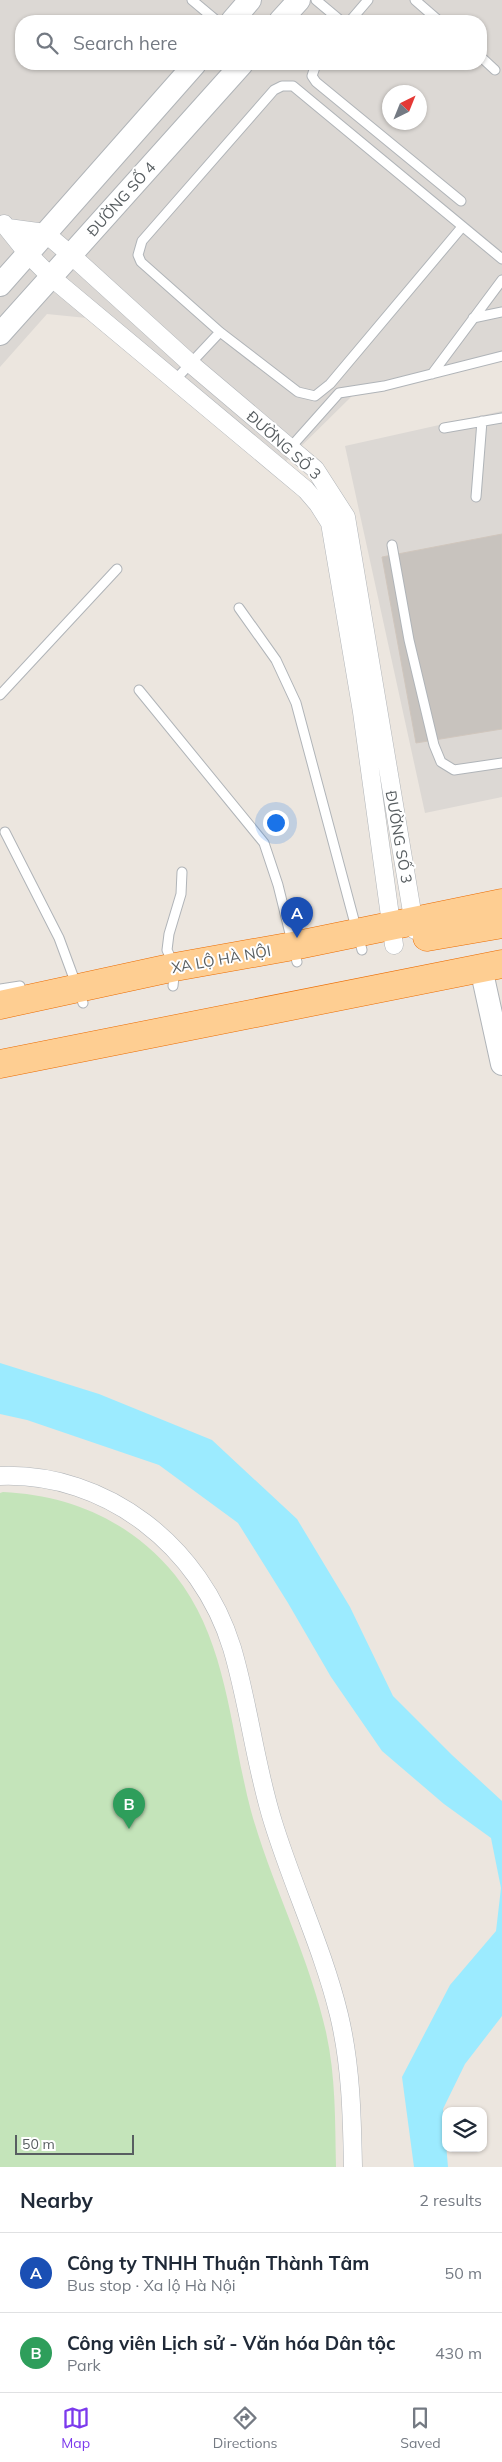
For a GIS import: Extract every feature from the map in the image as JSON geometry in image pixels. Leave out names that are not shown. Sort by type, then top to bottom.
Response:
[{"type":"highway","name":"XA LỘ HÀ NỘI","points":[[0,1018],[81,996],[174,976],[404,933],[502,903]]},
{"type":"highway","name":"XA LỘ HÀ NỘI","points":[[404,933],[502,924]]},
{"type":"highway","points":[[0,1049],[491,960]]},
{"type":"highway","points":[[0,1064],[491,960]]},
{"type":"highway","name":"XA LỘ HÀ NỘI","points":[[0,1004],[81,996]]},
{"type":"street","points":[[237,15],[250,0]]},
{"type":"street","points":[[285,15],[299,0]]},
{"type":"street","points":[[0,285],[190,70]]},
{"type":"street","name":"ĐƯỜNG SỐ 4","points":[[0,334],[237,70]]},
{"type":"street","name":"ĐƯỜNG SỐ 3","points":[[4,224],[45,233],[71,255],[191,364],[315,469],[346,517],[404,933]]},
{"type":"street","name":"ĐƯỜNG SỐ 3","points":[[4,224],[28,254],[51,277],[306,490],[330,523],[362,712],[404,933]]},
{"type":"street","points":[[318,504],[332,493]]},
{"type":"street","points":[[491,960],[502,1064]]},
{"type":"street","points":[[0,1476],[54,1481],[100,1495],[120,1506],[157,1532],[173,1548],[202,1584],[214,1605],[234,1656],[256,1761],[268,1806],[324,1965],[339,2015],[349,2071],[352,2102],[353,2167]]},
{"type":"lane","points":[[192,0],[210,15]]},
{"type":"lane","points":[[316,0],[334,15]]},
{"type":"lane","points":[[355,15],[368,0]]},
{"type":"lane","points":[[415,0],[432,15]]},
{"type":"lane","points":[[487,63],[495,70]]},
{"type":"lane","points":[[314,70],[312,76],[316,82],[461,201]]},
{"type":"lane","points":[[462,226],[330,384],[315,396],[298,392],[220,332],[141,262],[138,250],[142,241],[274,90],[282,86],[293,86],[502,259]]},
{"type":"lane","points":[[432,374],[502,280]]},
{"type":"lane","points":[[473,318],[502,312]]},
{"type":"lane","points":[[176,380],[220,332]]},
{"type":"lane","points":[[290,448],[339,393],[432,374],[502,356]]},
{"type":"lane","points":[[444,428],[502,418]]},
{"type":"lane","points":[[476,497],[482,421]]},
{"type":"lane","points":[[392,545],[409,640],[434,745],[441,762],[454,770],[502,763]]},
{"type":"lane","points":[[0,695],[117,568]]},
{"type":"lane","points":[[239,608],[276,660],[296,703],[360,942]]},
{"type":"lane","points":[[139,690],[264,843],[278,885],[295,954]]},
{"type":"lane","points":[[5,832],[59,938],[81,996]]},
{"type":"lane","points":[[174,976],[167,950],[181,894],[182,872]]},
{"type":"lane","points":[[0,989],[20,986]]},
{"type":"shaded area","points":[[0,0],[502,0],[502,361],[352,396],[274,473],[87,318],[47,314],[0,367]]},
{"type":"shaded area","points":[[502,411],[502,797],[425,813],[345,446]]},
{"type":"green space","points":[[0,1493],[53,1499],[76,1506],[120,1526],[158,1556],[175,1575],[193,1601],[217,1658],[251,1811],[319,2004],[326,2032],[333,2083],[336,2167],[0,2167]]},
{"type":"water","points":[[0,1363],[99,1394],[212,1440],[297,1519],[350,1607],[393,1696],[452,1755],[502,1801],[502,2016],[465,2064],[444,2107],[442,2107],[442,2152],[447,2152],[448,2167],[414,2167],[402,2077],[450,1985],[496,1931],[501,1888],[491,1838],[444,1804],[382,1751],[331,1677],[238,1523],[159,1465],[27,1420],[0,1414]]},
{"type":"building","points":[[502,534],[502,729],[416,743],[382,557]]},
{"type":"place","name":"Công ty TNHH Thuận Thành Tâm","points":[[297,938]]},
{"type":"place","name":"Công viên Lịch sử - Văn hóa Dân tộc","points":[[129,1829]]}]
